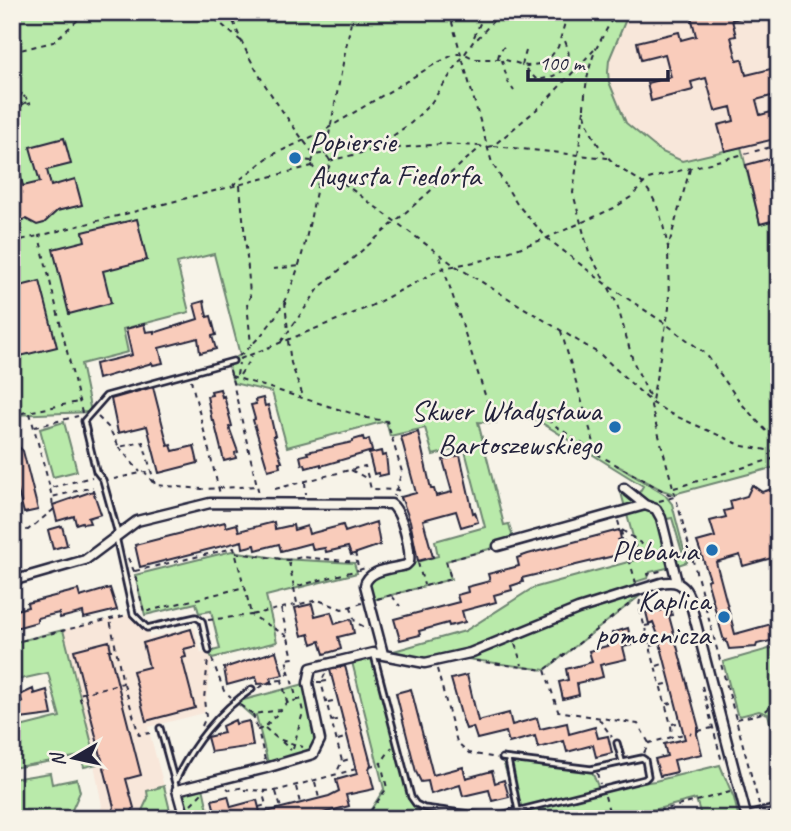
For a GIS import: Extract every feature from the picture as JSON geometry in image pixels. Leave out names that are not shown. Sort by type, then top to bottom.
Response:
[{"type":"street","points":[[624,488],[656,509],[661,518],[677,582]]},
{"type":"street","points":[[12,581],[86,560],[137,521],[223,501],[391,504],[398,512],[410,552],[409,562],[371,575],[366,579],[365,585],[383,654]]},
{"type":"street","points":[[498,546],[648,506]]},
{"type":"street","points":[[185,819],[176,786],[266,768],[313,754],[320,740],[308,683],[311,668],[373,653],[416,662],[435,661],[480,650],[588,606],[629,595],[639,589],[677,582],[685,587],[689,597],[747,817]]},
{"type":"lane","points":[[209,651],[202,621],[196,617],[147,628],[133,614],[117,535],[103,480],[96,471],[84,421],[106,396],[230,362]]},
{"type":"lane","points":[[373,653],[411,797],[420,806],[484,817],[645,779],[648,776],[645,760],[642,758],[596,767],[502,758]]},
{"type":"lane","points":[[176,786],[182,765],[223,712],[252,688]]},
{"type":"lane","points":[[160,728],[176,786]]},
{"type":"lane","points":[[617,743],[622,761]]},
{"type":"lane","points":[[508,759],[518,810]]},
{"type":"lane","points":[[747,817],[779,807]]},
{"type":"path","points":[[79,19],[80,12]]},
{"type":"path","points":[[12,52],[53,42],[87,12]]},
{"type":"path","points":[[207,12],[242,42]]},
{"type":"path","points":[[230,12],[269,95],[315,156]]},
{"type":"path","points":[[327,170],[329,161],[325,155],[353,12]]},
{"type":"path","points":[[449,12],[485,146],[509,191],[547,238],[608,286],[706,354],[740,402],[779,445]]},
{"type":"path","points":[[475,39],[474,35],[485,12]]},
{"type":"path","points":[[373,150],[421,114],[475,39],[501,12]]},
{"type":"path","points":[[232,186],[270,156],[303,141],[435,64],[460,53],[475,59],[500,58],[522,65],[540,65],[549,61],[563,36],[568,12]]},
{"type":"path","points":[[493,146],[543,104],[596,48],[615,12]]},
{"type":"path","points":[[522,65],[537,80],[563,70],[571,59],[563,36]]},
{"type":"path","points":[[503,47],[500,50],[500,58],[514,91]]},
{"type":"path","points":[[596,48],[586,83],[572,193],[592,262],[617,304],[637,371],[652,402],[693,567],[701,587],[759,805]]},
{"type":"path","points":[[522,65],[526,51]]},
{"type":"path","points":[[16,105],[24,96]]},
{"type":"path","points":[[16,105],[24,96]]},
{"type":"path","points":[[16,105],[24,96]]},
{"type":"path","points":[[16,105],[24,96]]},
{"type":"path","points":[[584,110],[590,129],[608,158],[644,184],[659,211],[668,247],[670,280],[666,324],[652,402]]},
{"type":"path","points":[[329,161],[373,150],[442,144],[493,146],[608,158]]},
{"type":"path","points":[[230,362],[369,307],[443,268],[485,260],[547,238],[621,204],[648,180],[779,145]]},
{"type":"path","points":[[281,343],[320,287],[485,146]]},
{"type":"path","points":[[315,156],[325,155]]},
{"type":"path","points":[[315,156],[312,166],[320,173]]},
{"type":"path","points":[[297,159],[312,161]]},
{"type":"path","points":[[12,242],[312,166]]},
{"type":"path","points":[[668,247],[690,169]]},
{"type":"path","points":[[327,170],[440,256],[606,359],[652,402],[671,414],[743,446],[779,452]]},
{"type":"path","points":[[320,173],[327,170]]},
{"type":"path","points":[[230,362],[267,331],[285,301],[299,266],[320,173]]},
{"type":"path","points":[[240,184],[248,258],[250,297],[247,303],[252,346]]},
{"type":"path","points":[[39,236],[84,421]]},
{"type":"path","points":[[440,256],[492,411],[501,415],[541,416],[597,454],[675,497]]},
{"type":"path","points":[[273,269],[299,266]]},
{"type":"path","points":[[285,301],[288,332]]},
{"type":"path","points":[[560,329],[597,454]]},
{"type":"path","points":[[288,340],[294,373],[303,398]]},
{"type":"path","points":[[238,376],[252,355]]},
{"type":"path","points":[[238,376],[241,358]]},
{"type":"path","points":[[230,362],[261,502]]},
{"type":"path","points":[[190,373],[223,501]]},
{"type":"path","points":[[231,376],[367,418],[387,421],[402,472],[391,504]]},
{"type":"path","points":[[12,415],[79,402]]},
{"type":"path","points":[[92,411],[109,428],[118,447],[141,473]]},
{"type":"path","points":[[21,503],[12,507],[18,529],[28,530],[53,510],[50,488],[30,413]]},
{"type":"path","points":[[34,427],[78,416]]},
{"type":"path","points":[[118,447],[143,442],[155,485]]},
{"type":"path","points":[[673,488],[779,457]]},
{"type":"path","points":[[275,489],[365,466],[371,489],[398,489]]},
{"type":"path","points":[[350,470],[368,479]]},
{"type":"path","points":[[114,479],[145,472],[155,485],[202,489],[257,486]]},
{"type":"path","points":[[50,488],[93,477]]},
{"type":"path","points":[[305,481],[306,496]]},
{"type":"path","points":[[52,497],[93,487]]},
{"type":"path","points":[[648,506],[675,497]]},
{"type":"path","points":[[616,513],[637,584]]},
{"type":"path","points":[[620,528],[675,568]]},
{"type":"path","points":[[134,571],[234,548],[251,615],[288,637]]},
{"type":"path","points":[[202,621],[251,615],[318,600],[342,609],[451,579],[446,561],[486,550]]},
{"type":"path","points":[[236,553],[288,560],[302,557],[357,562]]},
{"type":"path","points":[[355,553],[359,569]]},
{"type":"path","points":[[128,559],[134,571],[144,612],[244,587]]},
{"type":"path","points":[[288,560],[297,604]]},
{"type":"path","points":[[294,587],[372,566]]},
{"type":"path","points":[[649,580],[648,574],[693,567]]},
{"type":"path","points":[[391,595],[400,606]]},
{"type":"path","points":[[475,661],[545,670],[641,595],[639,606],[672,737]]},
{"type":"path","points":[[351,606],[355,622],[378,635]]},
{"type":"path","points":[[281,608],[293,658],[286,659],[297,700]]},
{"type":"path","points":[[12,643],[133,614]]},
{"type":"path","points":[[110,619],[123,683],[139,735],[150,733]]},
{"type":"path","points":[[645,626],[654,624]]},
{"type":"path","points":[[650,646],[660,643]]},
{"type":"path","points":[[209,651],[224,691],[253,714],[265,761]]},
{"type":"path","points":[[199,731],[205,717],[209,651]]},
{"type":"path","points":[[435,661],[457,742],[469,753],[502,758]]},
{"type":"path","points":[[655,666],[666,663]]},
{"type":"path","points":[[284,667],[289,671]]},
{"type":"path","points":[[545,670],[558,711],[638,724],[649,743]]},
{"type":"path","points":[[259,688],[271,681],[282,680],[289,671]]},
{"type":"path","points":[[282,680],[287,703]]},
{"type":"path","points":[[321,682],[342,761],[336,775]]},
{"type":"path","points":[[660,686],[671,682]]},
{"type":"path","points":[[81,702],[79,694],[123,683]]},
{"type":"path","points":[[728,724],[768,710],[779,687]]},
{"type":"path","points":[[258,730],[287,703],[300,699],[303,712],[290,757]]},
{"type":"path","points":[[327,703],[338,700]]},
{"type":"path","points":[[665,705],[676,702]]},
{"type":"path","points":[[253,714],[281,710]]},
{"type":"path","points":[[331,721],[343,718]]},
{"type":"path","points":[[598,718],[617,743]]},
{"type":"path","points":[[671,725],[681,722]]},
{"type":"path","points":[[698,731],[719,726]]},
{"type":"path","points":[[264,727],[292,751]]},
{"type":"path","points":[[649,743],[684,734]]},
{"type":"path","points":[[337,740],[348,737]]},
{"type":"path","points":[[278,739],[294,745]]},
{"type":"path","points":[[370,766],[381,763],[396,742]]},
{"type":"path","points":[[642,758],[649,743]]},
{"type":"path","points":[[342,761],[353,758]]},
{"type":"path","points":[[365,819],[387,788],[381,763]]},
{"type":"path","points":[[596,767],[611,819]]},
{"type":"path","points":[[226,787],[230,790],[244,787],[275,791],[356,769]]},
{"type":"path","points":[[314,780],[319,798]]},
{"type":"path","points":[[295,786],[300,803]]},
{"type":"path","points":[[259,807],[266,805],[263,794],[267,790]]},
{"type":"path","points":[[275,791],[281,808]]},
{"type":"path","points":[[629,819],[734,791]]},
{"type":"path","points":[[190,810],[193,800],[202,793]]},
{"type":"shaded area","points":[[629,12],[751,12],[754,23],[779,18],[779,219],[760,225],[741,147],[682,161],[647,143],[626,123],[610,90],[608,72],[609,60]]},
{"type":"shaded area","points":[[133,614],[147,628],[149,638],[194,627],[201,653],[209,652],[212,658],[204,713],[148,727],[164,786],[147,791],[148,798],[138,819],[97,819],[102,806],[94,764],[97,764],[63,630]]},
{"type":"green space","points":[[12,12],[629,12],[609,60],[608,72],[609,82],[626,123],[660,151],[682,161],[741,147],[760,224],[779,219],[779,466],[674,494],[616,465],[665,495],[672,504],[687,562],[678,565],[676,558],[683,555],[672,518],[658,521],[671,567],[650,572],[648,578],[635,582],[641,595],[545,670],[454,657],[432,662],[383,654],[465,631],[533,588],[639,559],[620,489],[636,498],[643,486],[537,420],[497,414],[496,423],[478,422],[504,525],[509,524],[514,542],[446,561],[451,579],[369,601],[365,585],[377,573],[438,556],[435,541],[485,527],[464,447],[433,455],[425,428],[390,436],[386,421],[287,447],[272,392],[233,383],[228,362],[240,355],[214,254],[177,263],[189,312],[123,329],[128,352],[81,364],[91,412],[12,415]]},
{"type":"green space","points":[[64,422],[77,471],[53,477],[40,429]]},
{"type":"green space","points":[[232,551],[282,559],[354,563],[357,573],[266,596],[277,642],[212,658],[209,652],[220,649],[211,611],[199,613],[196,603],[145,615],[135,575]]},
{"type":"green space","points":[[63,630],[97,764],[84,767],[81,756],[12,768],[12,729],[60,717],[48,673],[12,681],[12,643]]},
{"type":"green space","points":[[779,646],[779,755],[768,714],[759,711],[740,716],[737,714],[723,662]]},
{"type":"green space","points":[[373,653],[411,797],[420,806],[492,817],[518,809],[502,758],[591,769],[599,789],[655,781],[720,765],[734,798],[739,819],[702,819],[696,799],[619,819],[339,819],[370,811],[384,789],[351,658]]},
{"type":"green space","points":[[308,683],[320,740],[313,754],[268,763],[256,715],[253,717],[236,702]]},
{"type":"green space","points":[[50,773],[52,784],[77,779],[80,792],[68,819],[12,819],[12,779]]},
{"type":"green space","points":[[202,783],[210,819],[185,819],[177,790]]},
{"type":"green space","points":[[164,786],[172,819],[138,819],[148,798],[147,791]]},
{"type":"building","points":[[690,12],[751,12],[751,15],[732,20],[736,36],[731,37],[737,60],[742,59],[746,75],[779,67],[779,94],[756,100],[760,115],[779,110],[779,138],[725,151],[718,125],[734,121],[731,107],[715,111],[706,78],[691,82],[693,90],[651,101],[647,83],[671,77],[665,54],[641,60],[637,42],[679,32],[681,40],[696,36]]},
{"type":"building","points":[[64,138],[71,164],[47,170],[51,186],[75,179],[82,205],[57,211],[44,223],[37,225],[26,219],[12,223],[12,195],[15,195],[12,183],[12,154],[15,154],[23,186],[40,182],[30,147]]},
{"type":"building","points":[[779,156],[779,219],[760,224],[746,165]]},
{"type":"building","points":[[137,219],[147,260],[103,271],[111,303],[69,314],[53,249],[85,241],[83,232]]},
{"type":"building","points":[[40,281],[57,347],[12,358],[12,288]]},
{"type":"building","points":[[204,301],[207,317],[211,316],[216,335],[212,336],[216,349],[200,353],[198,338],[159,348],[163,363],[152,363],[98,379],[95,364],[132,355],[126,329],[144,324],[146,332],[154,333],[198,319],[194,304]]},
{"type":"building","points":[[153,387],[168,446],[171,445],[173,451],[194,446],[198,463],[159,473],[147,426],[118,433],[111,399]]},
{"type":"building","points":[[220,389],[238,452],[235,453],[236,458],[224,461],[207,396],[212,395],[211,391]]},
{"type":"building","points":[[263,398],[265,406],[268,405],[273,436],[282,462],[279,462],[280,467],[268,470],[251,405],[256,404],[255,400]]},
{"type":"building","points":[[12,432],[15,432],[19,447],[23,451],[38,510],[24,513],[12,470]]},
{"type":"building","points":[[418,432],[431,489],[434,489],[436,496],[452,492],[443,460],[460,455],[473,513],[475,512],[478,522],[461,527],[456,511],[423,520],[433,557],[418,561],[410,521],[401,497],[416,493],[401,437]]},
{"type":"building","points":[[363,437],[364,441],[369,439],[372,451],[321,466],[306,468],[305,464],[302,465],[300,456],[308,454],[307,452],[353,442]]},
{"type":"building","points":[[381,451],[382,456],[386,455],[388,474],[379,476],[378,473],[374,474],[369,454]]},
{"type":"building","points":[[752,485],[762,492],[775,488],[779,497],[779,556],[743,566],[740,555],[716,562],[735,634],[779,622],[779,639],[757,644],[756,647],[729,649],[726,640],[724,641],[707,580],[710,579],[697,542],[715,537],[710,521],[726,517],[724,511],[732,509],[730,501],[747,496]]},
{"type":"building","points":[[93,491],[101,514],[88,518],[90,523],[76,524],[74,516],[57,521],[53,505]]},
{"type":"building","points":[[225,522],[226,527],[237,524],[239,531],[274,522],[275,529],[293,525],[294,530],[307,526],[309,534],[343,525],[345,532],[376,522],[380,545],[351,555],[348,547],[326,552],[325,548],[313,550],[311,543],[281,551],[279,544],[256,550],[255,545],[243,548],[242,541],[140,567],[135,545]]},
{"type":"building","points":[[62,526],[67,545],[53,549],[48,530]]},
{"type":"building","points":[[619,530],[621,539],[618,540],[622,554],[522,578],[523,582],[511,586],[512,590],[494,595],[496,602],[462,611],[465,622],[449,626],[448,623],[419,631],[420,635],[400,640],[394,619],[459,602],[457,595],[468,592],[467,587],[490,581],[488,574],[519,566],[517,558]]},
{"type":"building","points":[[110,588],[117,610],[84,618],[83,612],[60,618],[59,613],[37,618],[37,622],[12,629],[12,611],[28,607],[27,603],[78,590],[80,597]]},
{"type":"building","points":[[312,604],[315,616],[331,612],[335,624],[351,619],[354,633],[338,637],[341,649],[324,654],[320,641],[312,644],[309,634],[302,636],[295,608]]},
{"type":"building","points":[[658,608],[659,611],[670,608],[672,615],[669,616],[699,728],[697,734],[702,754],[674,760],[677,772],[660,776],[655,759],[667,756],[664,744],[685,739],[658,635],[653,622],[649,624],[646,612]]},
{"type":"building","points":[[628,628],[632,645],[623,647],[626,659],[600,665],[603,677],[577,683],[579,695],[563,699],[559,682],[568,680],[566,669],[592,662],[589,651],[614,644],[612,633]]},
{"type":"building","points":[[191,629],[196,646],[184,649],[186,657],[182,658],[195,708],[146,721],[133,671],[149,667],[143,643]]},
{"type":"building","points":[[109,641],[141,775],[126,779],[134,808],[126,819],[109,819],[114,807],[74,650]]},
{"type":"building","points":[[276,651],[283,675],[270,678],[272,683],[258,684],[256,677],[227,685],[224,668]]},
{"type":"building","points":[[345,666],[371,764],[369,769],[374,789],[346,795],[349,806],[301,819],[227,819],[226,814],[216,816],[212,800],[228,796],[231,807],[257,800],[260,812],[270,811],[329,796],[339,791],[336,780],[357,774],[330,670]]},
{"type":"building","points":[[467,675],[478,721],[509,713],[512,725],[537,718],[540,729],[567,723],[569,734],[595,727],[598,738],[608,736],[612,753],[596,757],[593,745],[567,752],[564,741],[538,748],[535,736],[509,743],[506,732],[477,739],[473,727],[466,729],[451,679]]},
{"type":"building","points":[[33,689],[34,694],[47,690],[52,715],[12,720],[12,704],[22,702],[20,695]]},
{"type":"building","points":[[411,689],[433,775],[463,767],[466,778],[492,771],[495,783],[504,780],[509,797],[492,801],[489,790],[463,796],[460,785],[431,794],[428,781],[421,782],[416,772],[396,693]]},
{"type":"building","points":[[235,720],[236,724],[249,721],[253,746],[211,752],[207,737],[224,733],[222,726]]},
{"type":"place","name":"Popiersie Augusta Fiedorfa","points":[[295,158]]},
{"type":"place","name":"Skwer Władysława Bartoszewskiego","points":[[615,427]]},
{"type":"place","name":"Plebania","points":[[712,550]]},
{"type":"place","name":"Kaplica pomocnicza","points":[[724,617]]}]
